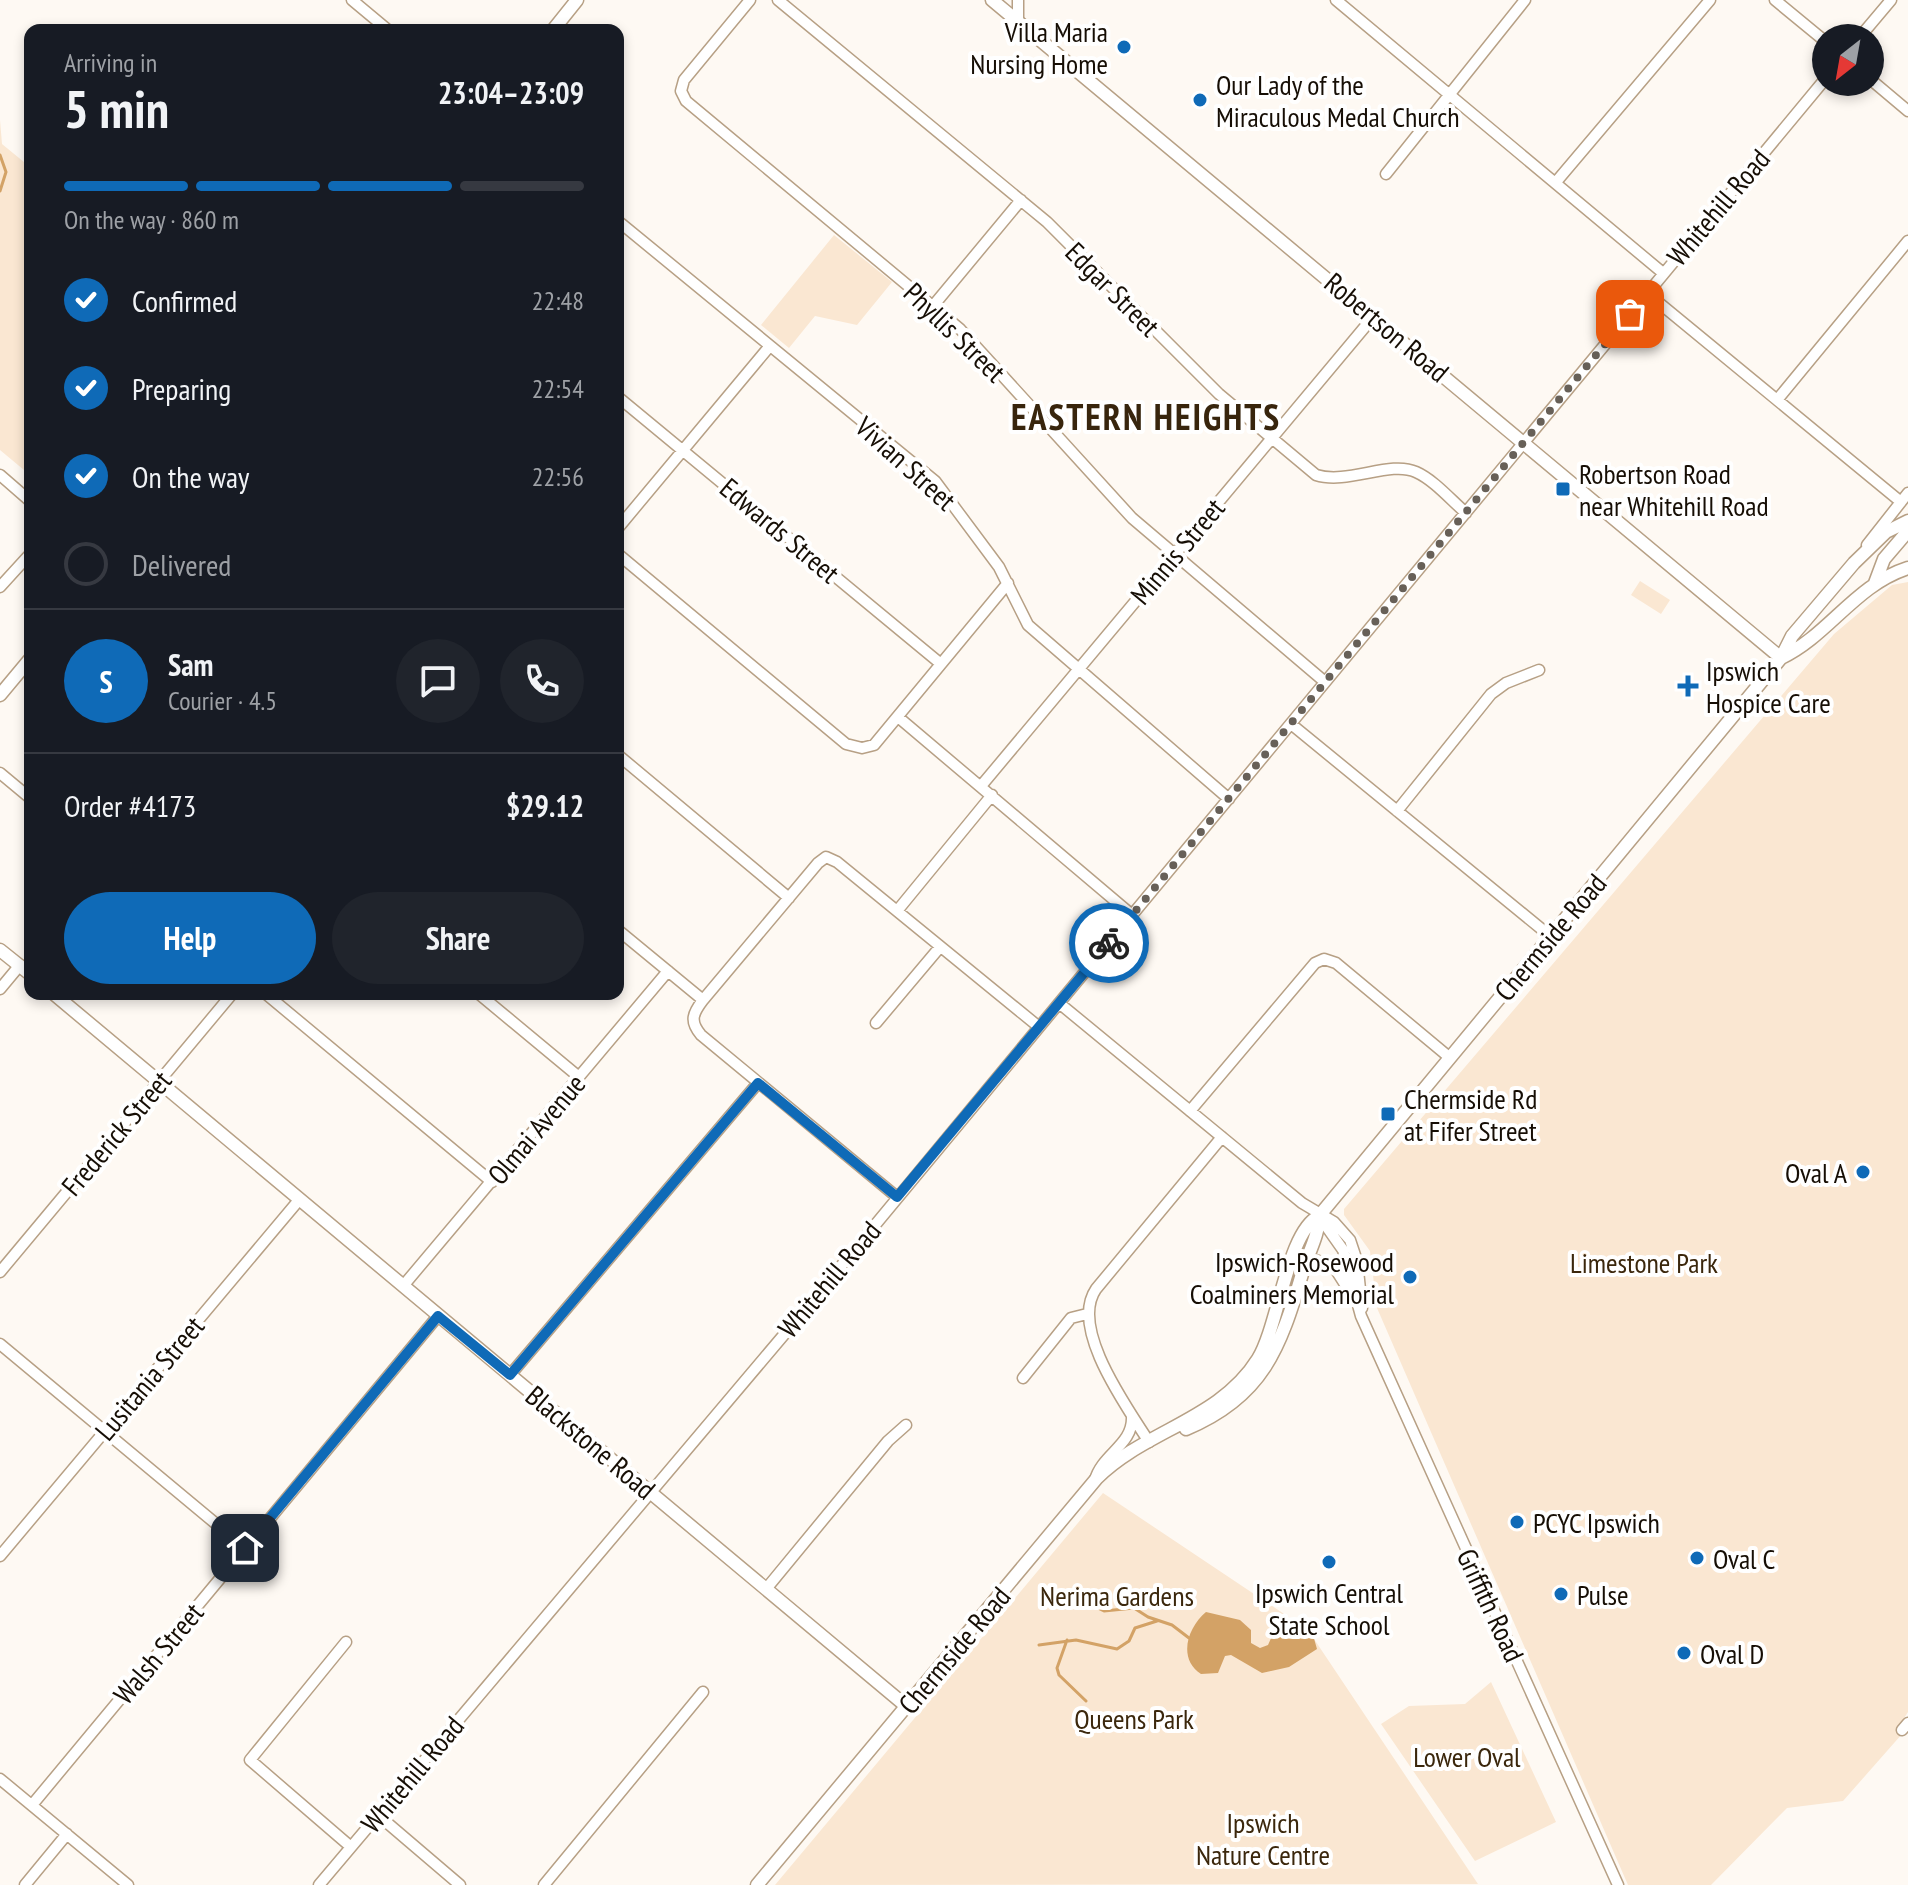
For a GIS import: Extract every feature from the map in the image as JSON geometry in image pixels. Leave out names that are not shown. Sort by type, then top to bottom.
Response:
[{"type":"main road","points":[[557,24],[574,1]]},
{"type":"main road","name":"Robertson Road","points":[[994,1],[1781,658]]},
{"type":"main road","points":[[1854,563],[1886,532],[1908,521]]},
{"type":"main road","name":"Chermside Road","points":[[1781,658],[1802,648],[1852,598],[1873,584],[1884,559],[1908,531]]},
{"type":"main road","name":"Chermside Road","points":[[1167,1434],[1221,1399],[1252,1367],[1271,1335],[1302,1233],[1781,658],[1792,636],[1854,563]]},
{"type":"main road","points":[[1873,584],[1908,568]]},
{"type":"main road","points":[[0,695],[24,666]]},
{"type":"main road","points":[[0,950],[24,968]]},
{"type":"main road","name":"Blackstone Road","points":[[61,1000],[906,1706]]},
{"type":"main road","name":"Chermside Road","points":[[757,1885],[1095,1482],[1119,1459],[1149,1442],[1217,1414],[1257,1380],[1284,1335],[1319,1216]]},
{"type":"street","points":[[352,0],[381,24]]},
{"type":"street","name":"Phyllis Street","points":[[750,0],[684,80],[681,91],[686,101],[960,329],[1132,518],[1325,682]]},
{"type":"street","name":"Edgar Street","points":[[778,0],[1021,200],[1219,394],[1316,475],[1333,480],[1407,469],[1420,473],[1466,513]]},
{"type":"street","points":[[1018,0],[1018,22]]},
{"type":"street","points":[[1337,0],[1663,273]]},
{"type":"street","points":[[1386,174],[1448,98],[1449,91],[1525,0]]},
{"type":"street","points":[[1556,182],[1710,0]]},
{"type":"street","points":[[1775,0],[1812,30]]},
{"type":"street","points":[[1871,24],[1891,0]]},
{"type":"street","points":[[1884,91],[1908,111]]},
{"type":"street","name":"Whitehill Road","points":[[319,1885],[1039,1027],[1812,95]]},
{"type":"street","points":[[933,306],[1021,200]]},
{"type":"street","name":"Vivian Street","points":[[624,226],[935,481],[977,533],[1008,583],[1028,625],[1229,799]]},
{"type":"street","points":[[1777,400],[1908,241]]},
{"type":"street","points":[[1647,293],[1777,400],[1904,498]]},
{"type":"street","name":"Minnis Street","points":[[981,786],[1374,316]]},
{"type":"street","points":[[624,521],[769,347]]},
{"type":"street","name":"Edwards Street","points":[[624,402],[941,664]]},
{"type":"street","points":[[0,475],[24,496]]},
{"type":"street","name":"Chermside Road","points":[[1854,563],[1904,498]]},
{"type":"street","points":[[624,559],[846,744],[862,748],[874,745],[1008,583]]},
{"type":"street","points":[[0,587],[24,561]]},
{"type":"street","points":[[1397,811],[1491,694],[1506,683],[1539,670]]},
{"type":"street","points":[[898,717],[1132,915]]},
{"type":"street","points":[[1291,724],[1550,936]]},
{"type":"street","points":[[624,760],[789,898]]},
{"type":"street","points":[[0,773],[24,793]]},
{"type":"street","points":[[897,911],[992,795]]},
{"type":"street","points":[[897,1197],[696,1030],[694,1012],[703,1000],[826,857],[1039,1027]]},
{"type":"street","points":[[624,935],[703,1000]]},
{"type":"street","points":[[876,1023],[940,947]]},
{"type":"street","points":[[1190,1111],[1315,963],[1324,959],[1336,963],[1449,1057]]},
{"type":"street","points":[[0,989],[24,970]]},
{"type":"street","name":"Olmai Avenue","points":[[403,1286],[668,971]]},
{"type":"street","name":"Frederick Street","points":[[0,1272],[227,1000]]},
{"type":"street","points":[[273,1000],[492,1182]]},
{"type":"street","points":[[486,1000],[579,1077]]},
{"type":"street","name":"Griffith Road","points":[[1059,1003],[1319,1216],[1338,1226],[1354,1248],[1365,1325]]},
{"type":"street","points":[[510,1375],[758,1083]]},
{"type":"street","points":[[1149,1442],[1103,1363],[1087,1314],[1096,1289],[1222,1137]]},
{"type":"street","name":"Lusitania Street","points":[[0,1556],[299,1200]]},
{"type":"street","name":"Griffith Road","points":[[1319,1216],[1343,1250],[1354,1297],[1365,1325],[1618,1885]]},
{"type":"street","points":[[1304,1267],[1314,1260],[1328,1263],[1354,1297]]},
{"type":"street","points":[[1023,1378],[1071,1318],[1087,1314]]},
{"type":"street","name":"Walsh Street","points":[[32,1805],[438,1316]]},
{"type":"street","points":[[0,1344],[245,1548]]},
{"type":"street","points":[[1095,1482],[1102,1462],[1130,1434],[1132,1414]]},
{"type":"street","points":[[766,1589],[888,1441],[906,1425]]},
{"type":"street","points":[[346,1642],[250,1760],[351,1847]]},
{"type":"street","points":[[544,1885],[703,1692]]},
{"type":"street","points":[[0,1779],[128,1885]]},
{"type":"street","points":[[378,1815],[460,1885]]},
{"type":"street","points":[[25,1885],[67,1834]]},
{"type":"green space","points":[[0,120],[2,144],[24,162],[24,470],[0,450]]},
{"type":"green space","points":[[834,235],[892,282],[857,325],[815,316],[789,348],[761,325]]},
{"type":"green space","points":[[1640,581],[1670,600],[1661,614],[1631,595]]},
{"type":"green space","name":"Limestone Park","points":[[1908,582],[1908,1712],[1897,1729],[1902,1734],[1843,1801],[1787,1808],[1711,1885],[1628,1885],[1377,1308],[1370,1251],[1344,1215],[1344,1209],[1834,634],[1892,585]]},
{"type":"green space","name":"Queens Park","points":[[1103,1493],[1308,1630],[1478,1884],[775,1885]]},
{"type":"green space","name":"Lower Oval","points":[[1491,1682],[1556,1822],[1475,1861],[1381,1724],[1409,1706],[1465,1704]]},
{"type":"shaded area","points":[[1206,1612],[1240,1620],[1251,1630],[1251,1643],[1260,1648],[1268,1645],[1272,1636],[1300,1624],[1313,1635],[1317,1649],[1289,1667],[1262,1673],[1231,1655],[1225,1656],[1218,1673],[1201,1674],[1189,1660],[1187,1651],[1190,1634]]},
{"type":"waterway","points":[[0,155],[6,172],[0,191]]},
{"type":"waterway","points":[[1057,1596],[1073,1596],[1104,1611],[1134,1608],[1148,1617],[1172,1625],[1189,1638]]},
{"type":"waterway","points":[[1039,1645],[1076,1640],[1117,1649],[1129,1641],[1135,1628],[1157,1621]]},
{"type":"waterway","points":[[1067,1640],[1057,1668],[1059,1675],[1086,1701]]},
{"type":"way so far","points":[[1109,943],[1630,314]]},
{"type":"place","name":"Villa Maria Nursing Home","points":[[1124,47]]},
{"type":"place","name":"Our Lady of the Miraculous Medal Church","points":[[1200,100]]},
{"type":"place","name":"Robertson Road near Whitehill Road","points":[[1563,489]]},
{"type":"place","name":"Ipswich Hospice Care","points":[[1688,686]]},
{"type":"place","name":"Chermside Rd at Fifer Street","points":[[1388,1114]]},
{"type":"place","name":"Oval A","points":[[1863,1172]]},
{"type":"place","name":"Ipswich-Rosewood Coalminers Memorial","points":[[1410,1277]]},
{"type":"place","name":"PCYC Ipswich","points":[[1517,1522]]},
{"type":"place","name":"Oval C","points":[[1697,1558]]},
{"type":"place","name":"Ipswich Central State School","points":[[1329,1562]]},
{"type":"place","name":"Pulse","points":[[1561,1594]]},
{"type":"place","name":"Oval D","points":[[1684,1653]]},
{"type":"district","name":"EASTERN HEIGHTS","points":[[1146,416]]},
{"type":"route","points":[[245,1548],[438,1316],[510,1375],[758,1083],[897,1197],[1109,943]]},
{"type":"park label","name":"Nerima Gardens","points":[[1117,1595]]},
{"type":"park label","name":"Ipswich Nature Centre","points":[[1263,1838]]}]
